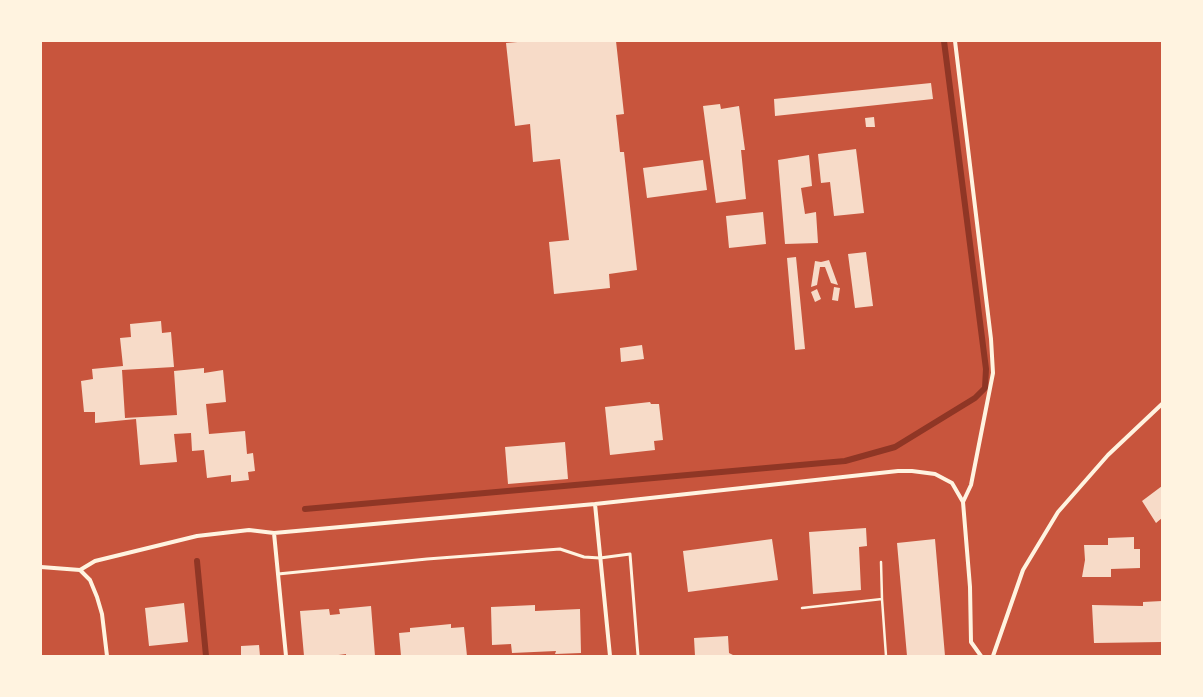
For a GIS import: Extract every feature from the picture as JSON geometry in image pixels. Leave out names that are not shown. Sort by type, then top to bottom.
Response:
[{"type":"street","points":[[955,41],[990,332],[993,373],[971,485],[963,502]]},
{"type":"street","points":[[993,656],[1023,570],[1058,512],[1108,455],[1162,404]]},
{"type":"street","points":[[41,567],[80,570],[95,561],[197,536],[249,530],[274,533],[595,504],[898,471],[912,471],[935,474],[952,483],[963,502],[970,587],[971,642],[981,656]]},
{"type":"street","points":[[595,504],[610,656]]},
{"type":"street","points":[[274,533],[286,656]]},
{"type":"street","points":[[80,570],[90,580],[97,597],[102,614],[107,656]]},
{"type":"lane","points":[[278,574],[427,559],[560,549],[584,557],[600,558],[630,554],[638,656]]},
{"type":"path","points":[[881,562],[886,656]]},
{"type":"path","points":[[802,608],[882,599]]},
{"type":"building","points":[[529,41],[616,41],[624,114],[616,115],[620,152],[624,152],[637,270],[609,274],[610,288],[554,294],[549,242],[569,240],[560,159],[533,162],[530,124],[515,126],[506,43]]},
{"type":"building","points":[[931,83],[933,99],[775,116],[774,99]]},
{"type":"building","points":[[720,104],[721,109],[739,106],[745,150],[741,150],[746,199],[716,203],[703,106]]},
{"type":"building","points":[[874,117],[875,127],[866,127],[865,118]]},
{"type":"building","points":[[856,149],[864,213],[834,216],[830,182],[821,183],[818,154]]},
{"type":"building","points":[[809,155],[812,186],[801,188],[805,214],[816,212],[818,243],[785,244],[778,160]]},
{"type":"building","points":[[703,160],[707,190],[647,198],[643,168]]},
{"type":"building","points":[[763,212],[766,244],[729,248],[726,216]]},
{"type":"building","points":[[866,252],[873,306],[855,308],[848,254]]},
{"type":"building","points":[[796,257],[805,349],[795,350],[787,258]]},
{"type":"building","points":[[829,260],[838,285],[831,283],[825,267],[820,267],[817,285],[811,287],[815,261],[821,262]]},
{"type":"building","points":[[834,287],[840,288],[838,301],[832,300]]},
{"type":"building","points":[[817,289],[821,299],[815,302],[811,292]]},
{"type":"building","points":[[161,321],[162,333],[171,332],[174,367],[122,370],[125,418],[177,415],[174,371],[204,368],[204,373],[223,370],[226,402],[206,404],[209,434],[245,431],[247,454],[253,453],[255,471],[248,472],[249,480],[231,482],[231,475],[207,478],[204,450],[192,451],[191,433],[174,434],[177,462],[140,465],[136,419],[95,423],[95,412],[84,412],[81,381],[93,379],[92,369],[123,366],[120,338],[131,337],[130,324]]},
{"type":"building","points":[[642,345],[644,359],[621,362],[620,348]]},
{"type":"building","points":[[650,402],[651,404],[659,404],[663,440],[654,441],[655,450],[610,455],[605,407]]},
{"type":"building","points":[[565,442],[568,479],[508,484],[505,447]]},
{"type":"building","points":[[1162,486],[1162,518],[1156,523],[1142,501]]},
{"type":"building","points":[[866,528],[867,546],[859,547],[861,590],[813,594],[809,532]]},
{"type":"building","points":[[1134,537],[1134,549],[1140,549],[1140,568],[1111,569],[1111,577],[1082,577],[1085,560],[1084,545],[1108,545],[1108,538]]},
{"type":"building","points":[[772,539],[778,580],[688,592],[683,551]]},
{"type":"building","points":[[935,539],[945,656],[907,656],[897,543]]},
{"type":"building","points":[[1162,601],[1162,642],[1094,643],[1092,605],[1143,606],[1143,602]]},
{"type":"building","points":[[184,603],[188,642],[149,646],[145,608]]},
{"type":"building","points":[[535,605],[535,611],[580,609],[581,653],[555,654],[556,651],[512,653],[511,644],[492,645],[491,607]]},
{"type":"building","points":[[371,606],[375,656],[346,656],[346,654],[331,656],[304,656],[300,611],[329,609],[330,615],[340,614],[339,609]]},
{"type":"building","points":[[451,624],[451,628],[464,627],[467,656],[401,656],[399,633],[410,632],[410,628]]},
{"type":"building","points":[[728,636],[729,653],[735,656],[695,656],[694,638]]},
{"type":"building","points":[[259,645],[260,656],[238,656],[241,655],[241,646]]},
{"type":"waterway","points":[[305,509],[845,461],[895,447],[975,398],[985,388],[986,369],[944,41]]},
{"type":"waterway","points":[[197,561],[206,656]]}]
